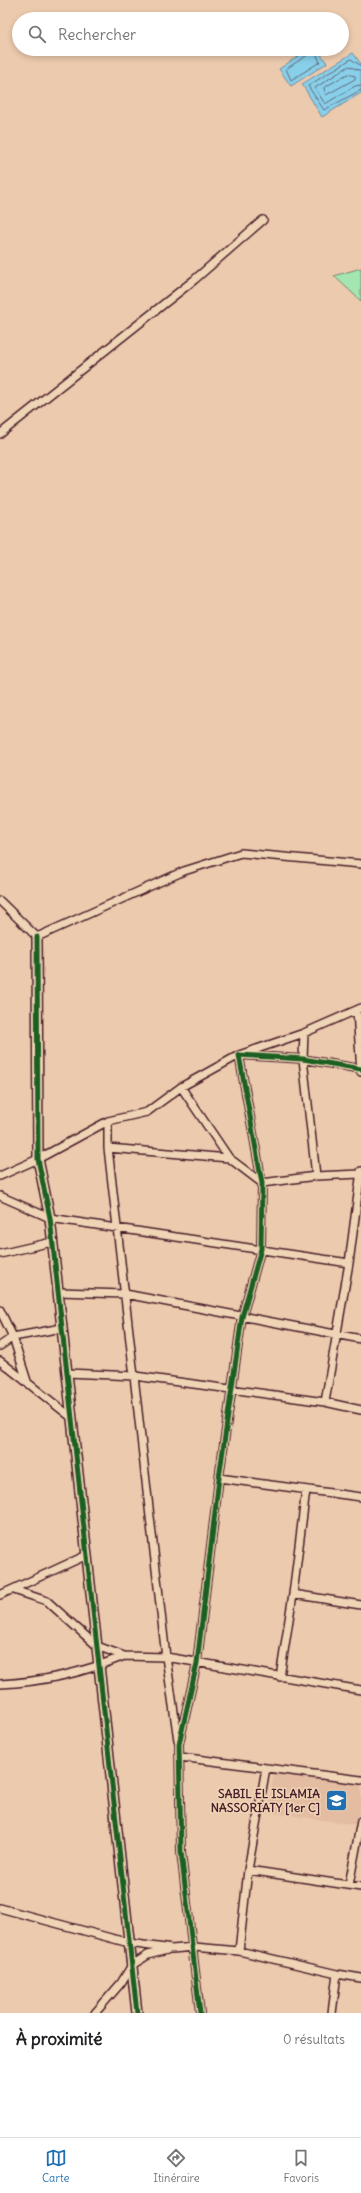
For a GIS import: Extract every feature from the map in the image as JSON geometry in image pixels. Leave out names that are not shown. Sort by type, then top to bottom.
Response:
[{"type":"street","points":[[0,434],[194,280],[263,220]]},
{"type":"street","points":[[37,937],[184,871],[241,853],[361,864]]},
{"type":"street","points":[[0,901],[37,937],[38,1159],[50,1218],[137,2013]]},
{"type":"street","points":[[0,1176],[38,1159],[108,1121],[147,1112],[181,1087],[239,1055],[304,1033],[359,1010],[361,1070],[303,1059],[239,1055]]},
{"type":"street","points":[[304,1033],[303,1059],[316,1176]]},
{"type":"street","points":[[179,1744],[197,1664],[219,1478],[242,1317],[261,1249],[262,1183],[239,1055]]},
{"type":"street","points":[[181,1087],[229,1158],[262,1183],[316,1176],[360,1173],[349,1263],[325,1402]]},
{"type":"street","points":[[108,1121],[108,1148],[166,1657],[179,1744],[181,1852],[194,1947],[200,2013]]},
{"type":"street","points":[[108,1148],[229,1158]]},
{"type":"street","points":[[0,1196],[50,1218],[349,1263]]},
{"type":"street","points":[[0,1254],[52,1242]]},
{"type":"street","points":[[58,1292],[125,1294],[361,1339]]},
{"type":"street","points":[[0,1310],[13,1337],[26,1381]]},
{"type":"street","points":[[0,1346],[13,1337],[62,1328]]},
{"type":"street","points":[[0,1361],[71,1417]]},
{"type":"street","points":[[66,1373],[135,1376],[325,1402],[361,1410]]},
{"type":"street","points":[[219,1478],[361,1497]]},
{"type":"street","points":[[280,1677],[293,1594],[306,1490]]},
{"type":"street","points":[[0,1595],[14,1590],[86,1555]]},
{"type":"street","points":[[14,1590],[47,1601],[97,1646],[124,1656],[166,1657],[197,1664],[361,1690]]},
{"type":"street","points":[[293,1594],[361,1605]]},
{"type":"street","points":[[0,1684],[24,1683],[98,1667],[124,1656]]},
{"type":"street","points":[[180,1757],[361,1780]]},
{"type":"street","points":[[239,1951],[248,1870],[266,1768]]},
{"type":"street","points":[[350,1885],[361,1821]]},
{"type":"street","points":[[248,1870],[361,1887]]},
{"type":"street","points":[[0,1908],[129,1943],[172,1949]]},
{"type":"street","points":[[95,2013],[121,1983],[132,1965],[148,1955],[172,1949],[194,1947],[239,1951],[337,1974],[361,1978]]},
{"type":"street","points":[[332,2013],[337,1974]]},
{"type":"shaded area","points":[[274,1772],[361,1785],[361,1803],[357,1825],[268,1812]]},
{"type":"green space","points":[[361,268],[361,301],[334,276]]},
{"type":"water","points":[[353,53],[361,64],[361,93],[322,117],[302,84]]},
{"type":"water","points":[[298,56],[322,56],[327,63],[291,86],[279,69]]},
{"type":"cycle path","points":[[37,937],[38,1159],[50,1218],[137,2013]]},
{"type":"cycle path","points":[[200,2013],[181,1852],[179,1744],[197,1663],[219,1478],[242,1317],[261,1249],[262,1183],[239,1055],[303,1059],[361,1069]]},
{"type":"place","name":"SABIL EL ISLAMIA NASSORIATY [1er C]","points":[[336,1801]]}]
